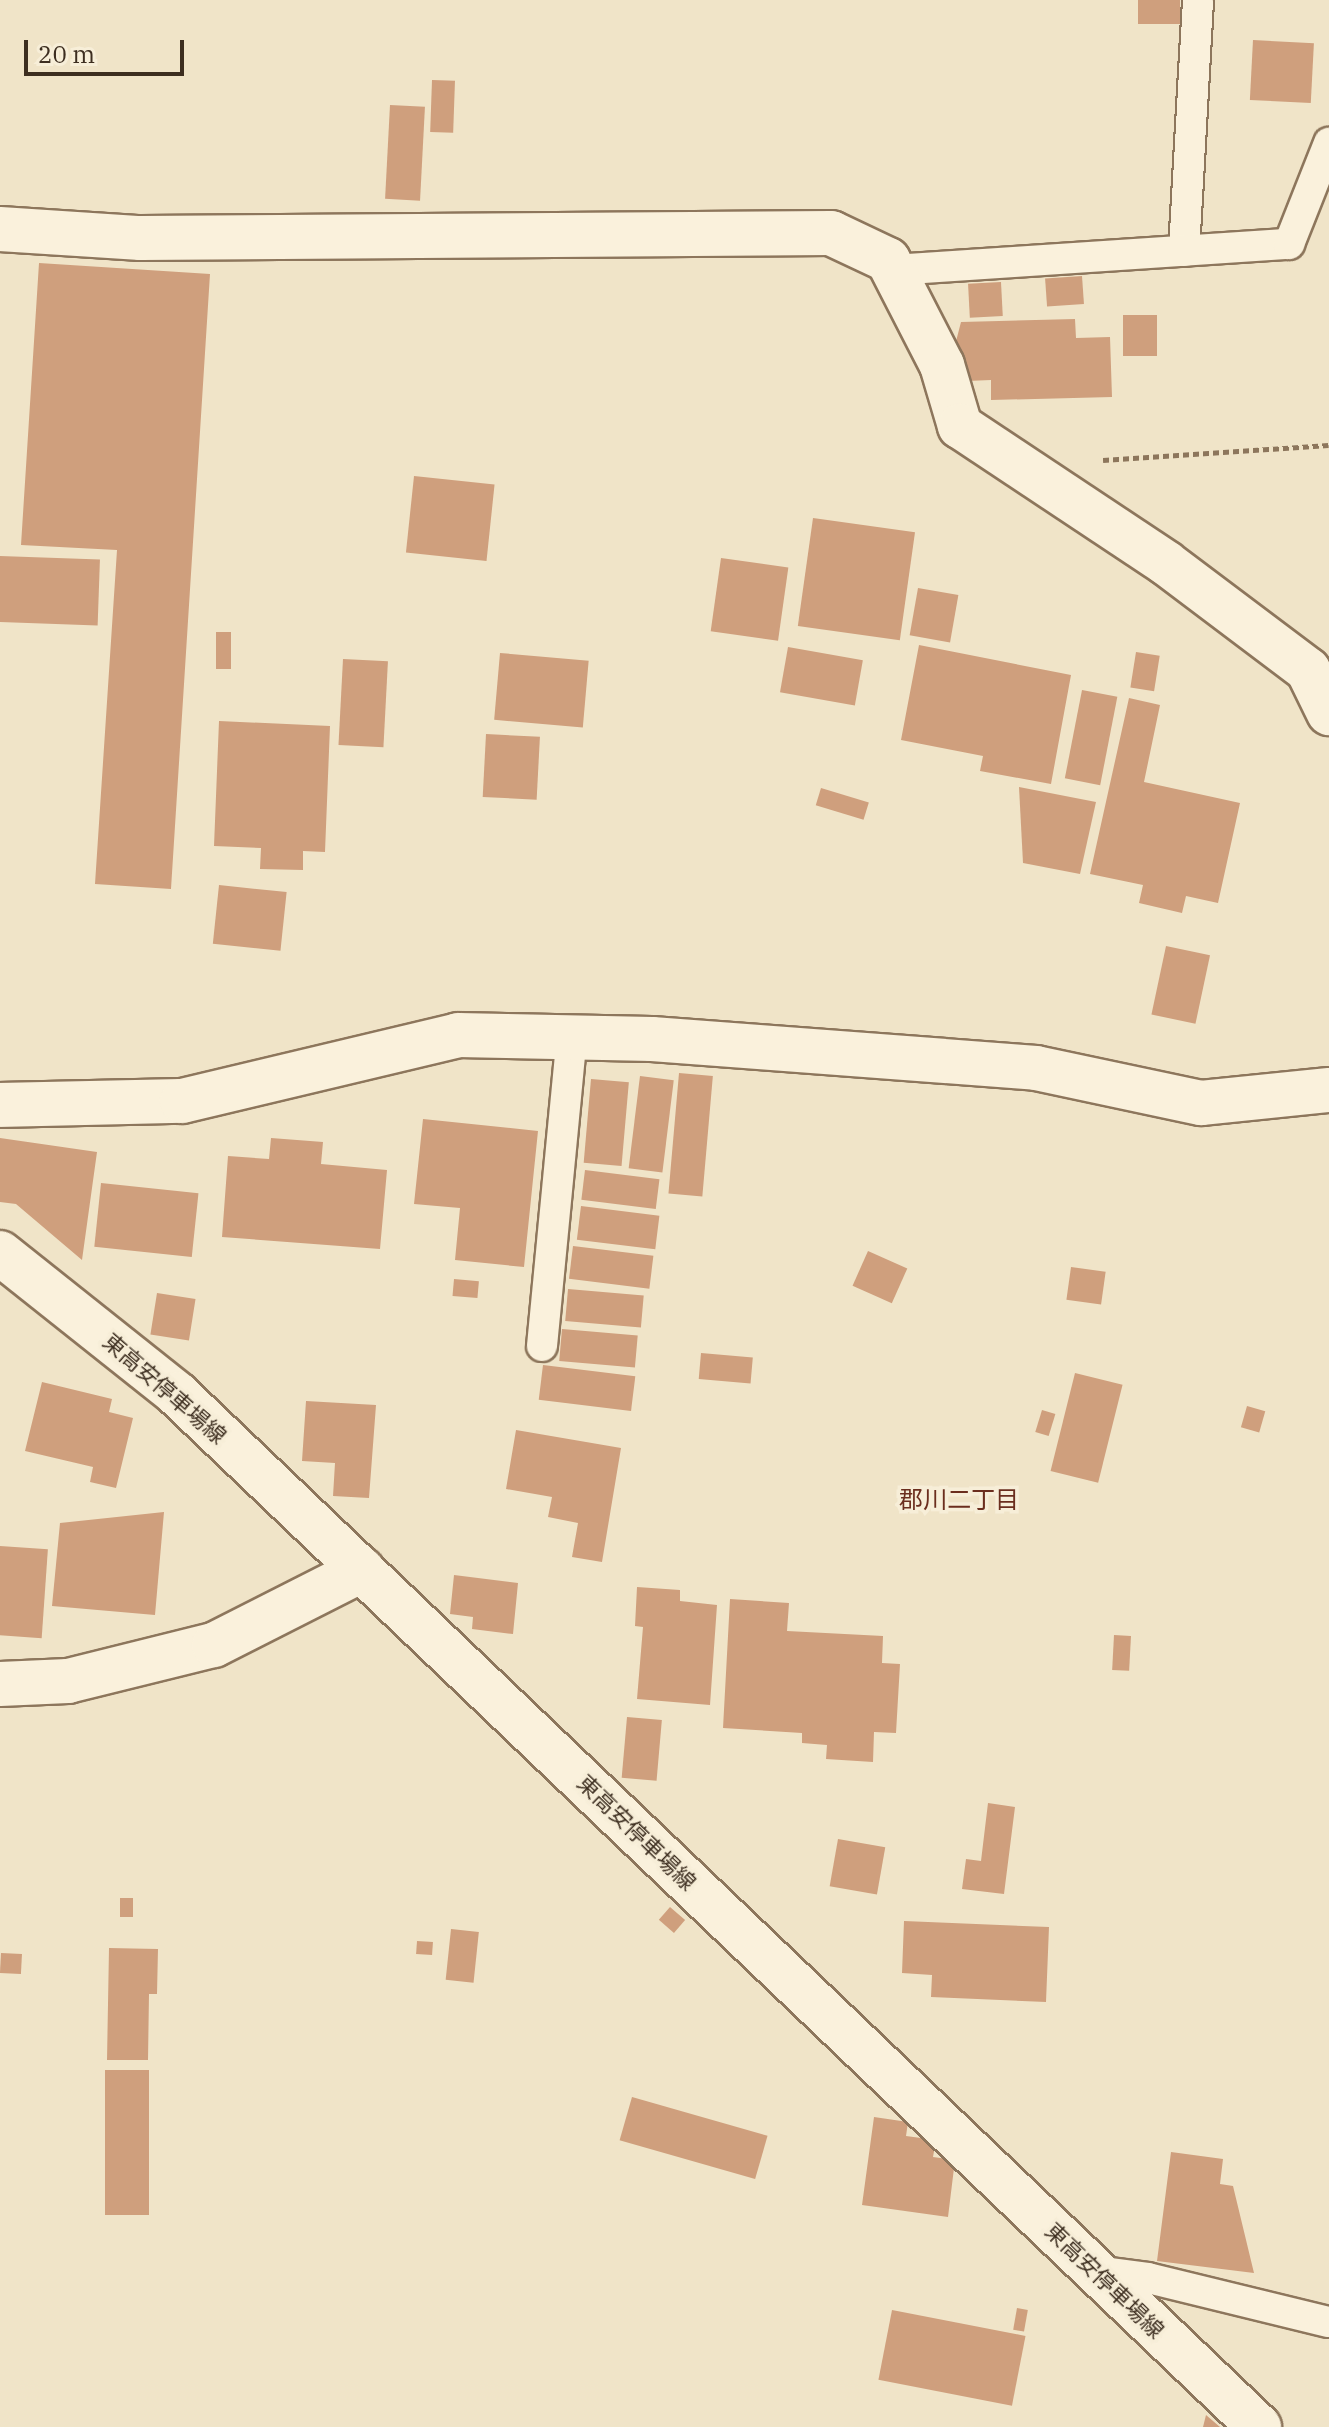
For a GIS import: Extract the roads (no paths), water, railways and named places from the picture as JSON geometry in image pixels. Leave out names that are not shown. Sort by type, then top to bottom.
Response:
[{"type":"street","points":[[0,229],[141,238],[831,233],[888,260],[942,365],[960,426],[1166,563],[1308,670],[1329,713]]},
{"type":"street","points":[[0,1105],[182,1101],[458,1035],[572,1037],[1036,1068],[1201,1103],[1329,1090]]},
{"type":"street","name":"東高安停車場線","points":[[0,1253],[177,1394],[1259,2427]]},
{"type":"street","points":[[0,1684],[68,1681],[214,1645],[362,1570]]},
{"type":"lane","points":[[1184,251],[1198,0]]},
{"type":"lane","points":[[893,270],[1289,244],[1329,143]]},
{"type":"lane","points":[[542,1346],[572,1037]]},
{"type":"lane","points":[[1096,2271],[1148,2278],[1329,2322]]},
{"type":"district","name":"郡川二丁目","points":[[959,1500]]}]
